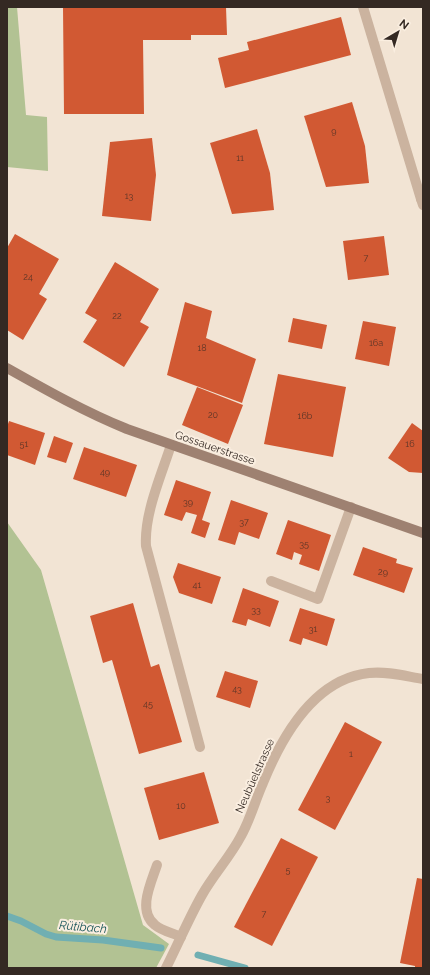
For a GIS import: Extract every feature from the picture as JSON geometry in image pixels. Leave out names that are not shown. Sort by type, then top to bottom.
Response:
[{"type":"street","points":[[363,7],[422,202]]},
{"type":"street","name":"Gossauerstrasse","points":[[7,368],[64,400],[107,421],[170,445],[423,533]]},
{"type":"street","points":[[170,445],[147,522],[145,536],[146,546],[200,747]]},
{"type":"street","points":[[271,581],[318,599],[350,507]]},
{"type":"street","name":"Neubüelstrasse","points":[[166,968],[203,895],[241,836],[263,782],[276,756],[291,730],[308,706],[318,695],[329,687],[354,676],[384,672],[423,679]]},
{"type":"street","points":[[157,866],[147,899],[146,906],[148,918],[159,928],[181,937]]},
{"type":"green space","points":[[7,7],[17,7],[26,115],[47,117],[48,171],[7,167]]},
{"type":"green space","points":[[7,522],[41,570],[143,925],[169,944],[156,968],[7,968]]},
{"type":"building","points":[[63,7],[226,7],[227,35],[191,35],[191,40],[143,40],[144,114],[64,114]]},
{"type":"building","points":[[341,17],[351,55],[225,88],[218,58],[249,50],[247,42]]},
{"type":"building","points":[[352,102],[365,146],[369,183],[326,187],[304,116]]},
{"type":"building","points":[[257,129],[270,173],[274,210],[232,214],[210,143]]},
{"type":"building","points":[[152,138],[156,175],[151,221],[102,216],[110,142]]},
{"type":"building","points":[[15,234],[59,259],[39,294],[47,299],[23,340],[7,330],[7,248]]},
{"type":"building","points":[[384,236],[389,275],[348,280],[343,241]]},
{"type":"building","points":[[115,262],[159,289],[140,322],[149,327],[124,367],[83,342],[97,320],[85,313]]},
{"type":"building","points":[[185,302],[212,311],[206,338],[256,359],[242,403],[167,375]]},
{"type":"building","points":[[293,318],[327,325],[322,349],[288,342]]},
{"type":"building","points":[[363,321],[396,327],[389,366],[355,359]]},
{"type":"building","points":[[278,374],[346,387],[333,457],[264,444]]},
{"type":"building","points":[[197,387],[243,405],[228,444],[182,425]]},
{"type":"building","points":[[9,421],[45,433],[35,465],[7,455],[7,427]]},
{"type":"building","points":[[412,423],[423,431],[423,473],[409,472],[388,458]]},
{"type":"building","points":[[54,436],[73,443],[66,463],[47,457]]},
{"type":"building","points":[[84,447],[137,465],[126,497],[73,479]]},
{"type":"building","points":[[176,480],[211,492],[202,520],[210,523],[205,538],[191,533],[197,515],[186,512],[182,521],[164,515]]},
{"type":"building","points":[[231,500],[268,513],[259,539],[239,532],[235,545],[218,540]]},
{"type":"building","points":[[288,520],[331,535],[319,571],[299,564],[302,555],[294,552],[292,560],[276,554]]},
{"type":"building","points":[[363,547],[397,559],[396,563],[413,568],[404,593],[353,575]]},
{"type":"building","points":[[178,563],[221,577],[212,604],[179,593],[173,577]]},
{"type":"building","points":[[243,588],[279,601],[270,627],[248,619],[246,626],[232,622]]},
{"type":"building","points":[[133,603],[151,667],[159,664],[182,742],[139,754],[112,660],[103,663],[90,616]]},
{"type":"building","points":[[300,608],[335,619],[327,646],[303,638],[301,645],[289,641]]},
{"type":"building","points":[[225,671],[258,681],[250,708],[216,697]]},
{"type":"building","points":[[345,722],[382,742],[335,830],[298,810]]},
{"type":"building","points":[[204,772],[219,823],[159,840],[144,788]]},
{"type":"building","points":[[281,838],[318,857],[272,946],[234,927]]},
{"type":"building","points":[[417,878],[423,879],[423,968],[415,968],[415,966],[400,963]]},
{"type":"waterway","name":"Rütibach","points":[[7,916],[56,937],[103,940],[161,948]]},
{"type":"waterway","name":"Rütibach","points":[[198,955],[245,968]]}]
